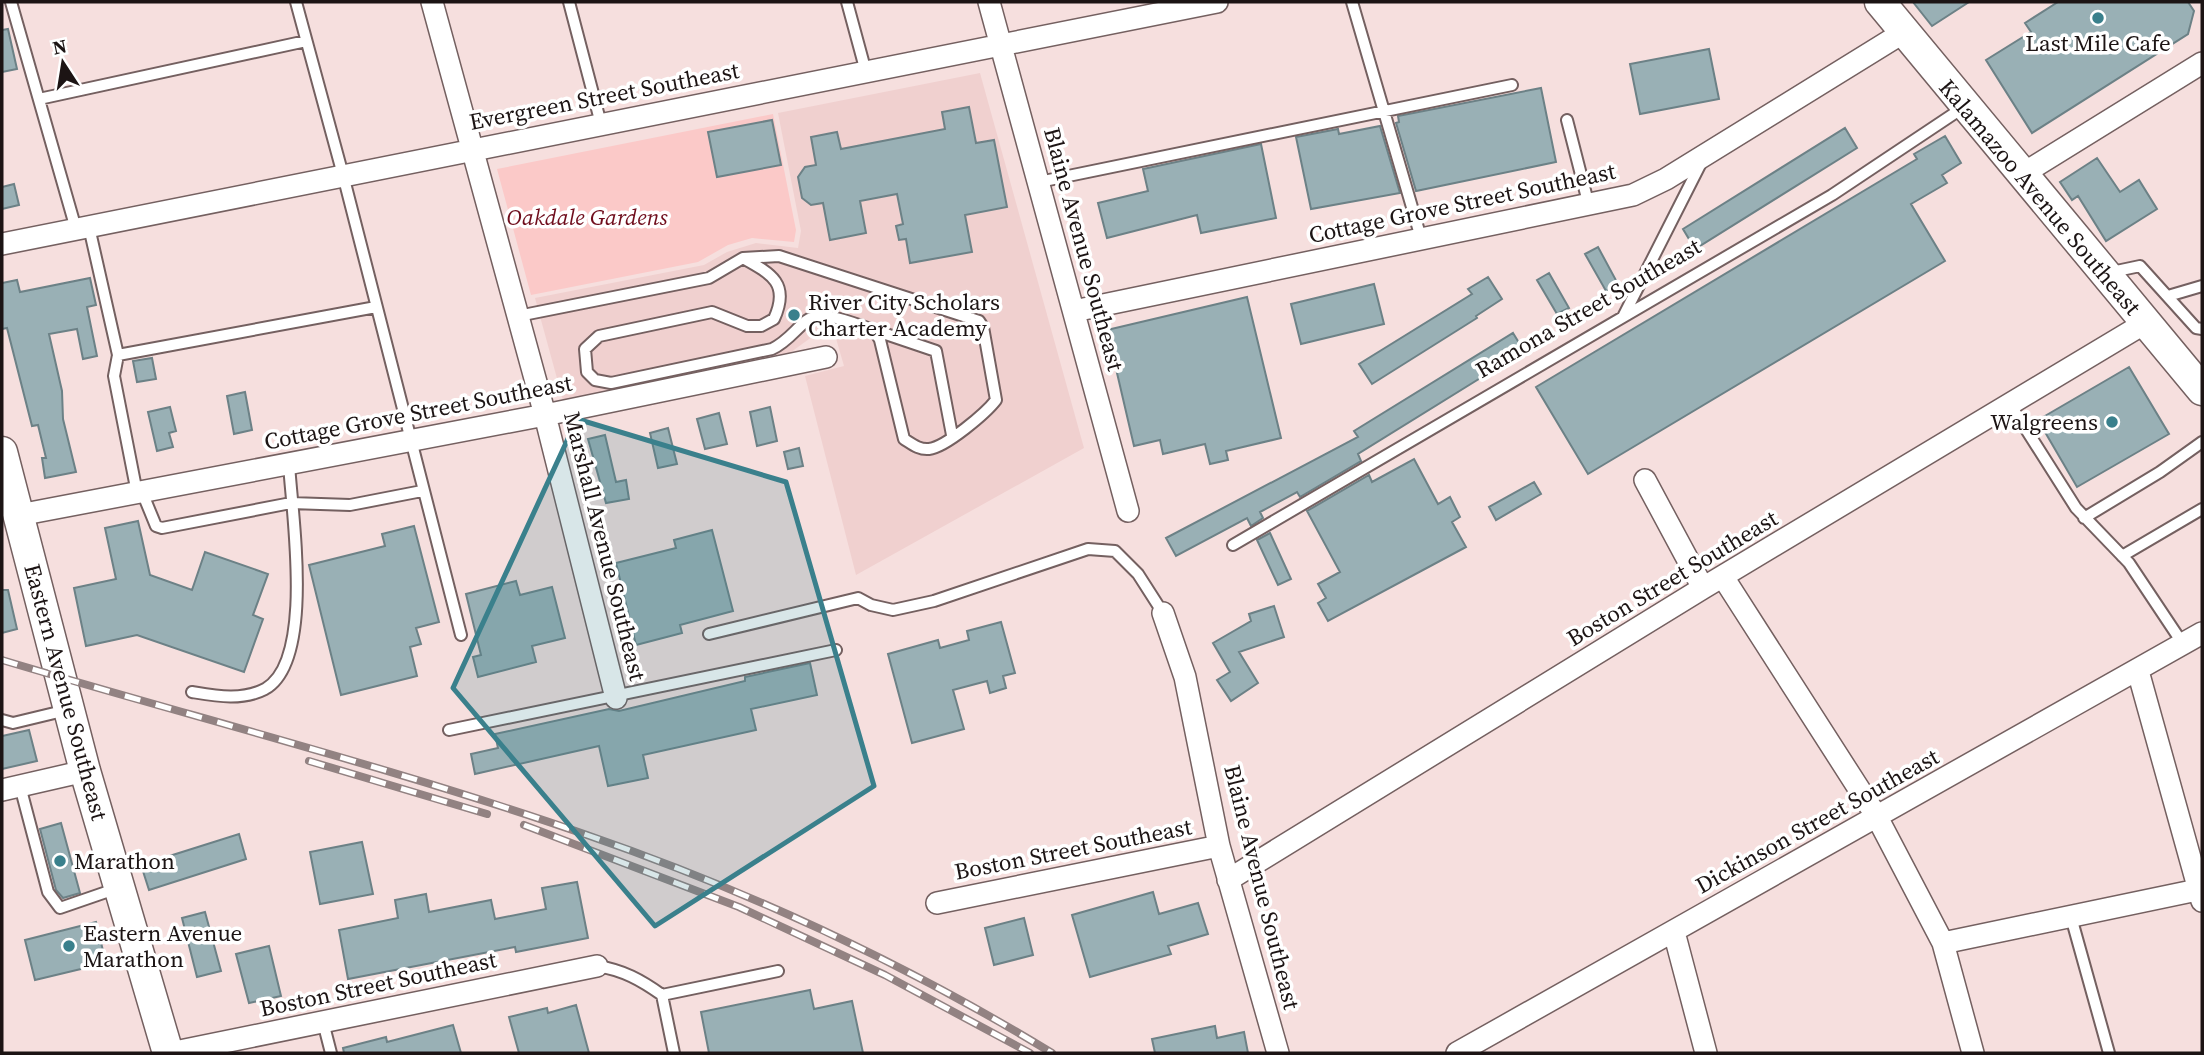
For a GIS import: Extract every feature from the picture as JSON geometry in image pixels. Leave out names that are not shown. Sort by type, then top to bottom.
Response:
[{"type":"main road","name":"Kalamazoo Avenue Southeast","points":[[1880,2],[1964,107],[2202,390]]},
{"type":"main road","name":"Eastern Avenue Southeast","points":[[2,452],[11,517],[70,709],[118,888],[169,1053]]},
{"type":"street","name":"Marshall Avenue Southeast","points":[[432,2],[545,415],[616,698]]},
{"type":"street","name":"Blaine Avenue Southeast","points":[[989,2],[1128,511]]},
{"type":"street","name":"Evergreen Street Southeast","points":[[2,244],[1217,2]]},
{"type":"street","name":"Cottage Grove Street Southeast","points":[[1074,311],[1633,195],[1666,179],[1904,32]]},
{"type":"street","points":[[2021,175],[2202,63]]},
{"type":"street","name":"Boston Street Southeast","points":[[1228,880],[1703,588],[2145,323]]},
{"type":"street","name":"Cottage Grove Street Southeast","points":[[11,517],[545,415],[826,357]]},
{"type":"street","points":[[1645,480],[1703,588]]},
{"type":"street","points":[[1723,576],[1877,817],[1943,943],[1973,1053]]},
{"type":"street","name":"Blaine Avenue Southeast","points":[[1163,613],[1190,694],[1219,846],[1278,1053]]},
{"type":"street","name":"Dickinson Street Southeast","points":[[1457,1053],[2202,633]]},
{"type":"street","points":[[1943,943],[2201,893],[2138,671]]},
{"type":"street","points":[[11,788],[85,771]]},
{"type":"street","name":"Boston Street Southeast","points":[[937,903],[1219,846]]},
{"type":"street","points":[[1674,932],[1706,1053]]},
{"type":"street","name":"Boston Street Southeast","points":[[169,1053],[597,966]]},
{"type":"lane","points":[[11,2],[39,99],[83,228],[118,355],[114,376],[139,492],[156,526],[162,528],[291,503],[350,505],[422,491]]},
{"type":"lane","points":[[296,2],[461,635]]},
{"type":"lane","points":[[569,2],[601,124]]},
{"type":"lane","points":[[847,2],[866,72]]},
{"type":"lane","points":[[1352,2],[1421,238]]},
{"type":"lane","points":[[39,99],[306,41]]},
{"type":"lane","points":[[1039,182],[1212,144],[1384,113],[1512,85]]},
{"type":"lane","name":"Ramona Street Southeast","points":[[1233,545],[1832,195],[1964,107]]},
{"type":"lane","points":[[1567,120],[1588,206]]},
{"type":"lane","points":[[1622,318],[1705,154]]},
{"type":"lane","points":[[518,316],[709,278],[743,258],[779,256],[979,321],[983,327],[996,400],[986,413],[938,447],[927,450],[904,439],[880,340],[874,330]]},
{"type":"lane","points":[[743,258],[767,272],[777,283],[782,295],[775,319],[761,327],[747,326],[712,312],[599,336],[585,349],[587,372],[595,380],[611,383],[772,349],[818,315],[936,351],[952,435]]},
{"type":"lane","points":[[2104,274],[2140,266],[2196,328],[2202,329]]},
{"type":"lane","points":[[2168,296],[2202,286]]},
{"type":"lane","points":[[118,355],[376,307]]},
{"type":"lane","points":[[2010,404],[2084,518],[2122,555],[2183,645]]},
{"type":"lane","points":[[2084,518],[2198,445],[2202,458]]},
{"type":"lane","points":[[192,692],[226,698],[249,695],[265,689],[281,676],[291,651],[298,619],[289,464]]},
{"type":"lane","points":[[2122,555],[2202,509]]},
{"type":"lane","points":[[709,634],[859,598],[893,610],[920,604],[1088,549],[1115,551],[1138,574],[1163,613]]},
{"type":"lane","points":[[449,730],[616,698],[836,650]]},
{"type":"lane","points":[[2,720],[13,723],[70,709]]},
{"type":"lane","points":[[11,788],[48,892],[60,908],[118,888]]},
{"type":"lane","points":[[2071,917],[2109,1053]]},
{"type":"lane","points":[[597,966],[616,968],[636,976],[662,995],[674,1053]]},
{"type":"lane","points":[[662,995],[778,971]]},
{"type":"lane","points":[[323,1022],[331,1053]]},
{"type":"highlighted area","points":[[577,419],[786,482],[874,786],[655,926],[453,688]]},
{"type":"shaded area","name":"River City Scholars Charter Academy","points":[[980,73],[1084,448],[856,575],[805,376],[844,366],[835,335],[816,334],[780,360],[564,404],[535,298],[704,265],[727,252],[756,243],[798,248],[801,231],[778,113]]},
{"type":"green space","name":"Oakdale Gardens","points":[[773,114],[796,230],[794,242],[752,238],[728,245],[698,262],[531,295],[497,169]]},
{"type":"building","points":[[1913,2],[1969,2],[1932,26]]},
{"type":"building","points":[[2058,2],[2188,2],[2194,11],[2188,34],[2032,133],[1986,60],[2031,32],[2025,23]]},
{"type":"building","points":[[8,29],[17,69],[2,72],[2,30]]},
{"type":"building","points":[[1709,49],[1719,99],[1640,114],[1630,64]]},
{"type":"building","points":[[1541,88],[1556,162],[1416,191],[1396,123],[1399,122],[1398,116]]},
{"type":"building","name":"River City Scholars Charter Academy","points":[[969,107],[976,143],[994,140],[1007,207],[965,215],[972,252],[910,263],[906,239],[899,240],[896,226],[903,224],[897,194],[860,201],[866,233],[830,240],[823,203],[811,205],[802,198],[798,177],[805,167],[816,165],[811,137],[837,132],[841,149],[945,129],[942,112]]},
{"type":"building","points":[[772,120],[781,165],[717,177],[708,132]]},
{"type":"building","points":[[1380,126],[1400,193],[1311,209],[1296,137],[1338,129],[1339,134]]},
{"type":"building","points":[[1845,128],[1857,148],[1695,249],[1683,229]]},
{"type":"building","points":[[1945,136],[1961,163],[1942,175],[1947,183],[1911,204],[1945,261],[1588,474],[1536,387],[1917,159],[1914,154]]},
{"type":"building","points":[[1261,144],[1276,218],[1201,233],[1197,215],[1107,238],[1098,203],[1148,191],[1143,169]]},
{"type":"building","points":[[2097,158],[2120,192],[2139,180],[2157,209],[2106,241],[2078,196],[2072,200],[2060,182]]},
{"type":"building","points":[[14,184],[19,205],[2,209],[2,187]]},
{"type":"building","points":[[1598,247],[1618,284],[1606,291],[1585,254]]},
{"type":"building","points":[[1549,273],[1569,308],[1557,314],[1537,280]]},
{"type":"building","points":[[1488,277],[1502,299],[1476,316],[1477,318],[1372,384],[1359,364],[1472,294],[1468,289]]},
{"type":"building","points":[[90,278],[96,305],[87,307],[97,356],[83,359],[77,329],[49,334],[62,391],[63,419],[76,472],[45,478],[42,458],[46,458],[38,425],[32,426],[7,328],[2,329],[2,283],[17,280],[20,292]]},
{"type":"building","points":[[1374,284],[1384,324],[1301,344],[1291,304]]},
{"type":"building","points":[[1247,297],[1281,438],[1226,451],[1228,460],[1210,464],[1205,444],[1163,454],[1160,440],[1134,446],[1107,330]]},
{"type":"building","points":[[1513,333],[1524,351],[1358,454],[1361,461],[1300,497],[1297,492],[1260,512],[1263,518],[1251,526],[1247,518],[1176,556],[1166,538],[1358,437],[1354,431]]},
{"type":"building","points":[[152,358],[156,379],[137,382],[133,361]]},
{"type":"building","points":[[2129,367],[2169,434],[2077,487],[2038,420]]},
{"type":"building","points":[[245,392],[252,430],[234,434],[227,396]]},
{"type":"building","points":[[170,407],[176,431],[169,433],[173,447],[157,451],[148,412]]},
{"type":"building","points":[[770,407],[777,441],[757,446],[750,412]]},
{"type":"building","points":[[719,413],[727,444],[705,449],[697,419]]},
{"type":"building","points":[[668,428],[677,464],[658,468],[650,433]]},
{"type":"building","points":[[605,435],[616,482],[626,480],[629,499],[606,503],[588,439]]},
{"type":"building","points":[[799,448],[803,466],[788,469],[784,452]]},
{"type":"building","points":[[1414,459],[1438,504],[1450,497],[1460,517],[1452,522],[1466,547],[1328,621],[1318,603],[1326,598],[1318,584],[1340,572],[1307,511],[1369,475],[1372,482]]},
{"type":"building","points":[[1534,482],[1541,494],[1496,520],[1489,507]]},
{"type":"building","points":[[138,521],[150,575],[192,590],[205,552],[268,574],[253,615],[263,619],[244,672],[137,635],[86,646],[74,588],[116,579],[105,528]]},
{"type":"building","points":[[414,526],[439,622],[416,628],[421,644],[410,647],[417,676],[341,695],[309,565],[385,546],[382,534]]},
{"type":"building","points":[[712,530],[733,611],[680,625],[682,633],[636,645],[616,563],[676,548],[674,540]]},
{"type":"building","points":[[1270,533],[1291,579],[1278,585],[1257,540]]},
{"type":"building","points":[[516,581],[520,595],[552,587],[565,638],[532,646],[536,662],[478,677],[473,657],[481,655],[466,594]]},
{"type":"building","points":[[2,590],[8,590],[17,629],[2,633]]},
{"type":"building","points":[[1274,606],[1284,637],[1239,652],[1258,683],[1231,701],[1217,680],[1230,672],[1213,643],[1251,621],[1249,614]]},
{"type":"building","points":[[1001,622],[1015,673],[1003,676],[1006,688],[990,693],[987,681],[953,690],[964,729],[912,743],[888,654],[938,640],[940,648],[969,640],[967,631]]},
{"type":"building","points":[[810,663],[817,695],[751,709],[756,730],[643,755],[648,778],[608,786],[599,746],[475,774],[471,754],[498,748],[495,734],[609,709],[619,711],[745,681],[745,677]]},
{"type":"building","points":[[29,730],[37,761],[2,769],[2,736]]},
{"type":"building","points":[[61,823],[80,893],[63,898],[56,890],[40,829]]},
{"type":"building","points":[[239,834],[246,859],[149,890],[141,865]]},
{"type":"building","points":[[362,842],[373,894],[320,904],[310,852]]},
{"type":"building","points":[[577,882],[588,938],[516,952],[515,947],[348,979],[339,930],[398,918],[395,900],[426,894],[429,912],[491,900],[495,919],[546,909],[542,888]]},
{"type":"building","points":[[1153,892],[1159,914],[1198,903],[1208,934],[1168,946],[1171,954],[1090,977],[1072,915]]},
{"type":"building","points":[[205,912],[221,971],[197,977],[182,918]]},
{"type":"building","points":[[1024,918],[1033,955],[994,965],[985,928]]},
{"type":"building","points":[[96,922],[106,963],[35,980],[25,940]]},
{"type":"building","points":[[269,946],[281,996],[249,1003],[236,954]]},
{"type":"building","points":[[810,990],[814,1009],[852,1001],[863,1053],[709,1053],[701,1012]]},
{"type":"building","points":[[576,1005],[589,1053],[519,1053],[509,1017],[547,1008],[548,1013]]},
{"type":"building","points":[[453,1025],[461,1053],[344,1053],[343,1048],[386,1037],[387,1042]]},
{"type":"building","points":[[1215,1026],[1217,1038],[1244,1032],[1248,1053],[1155,1053],[1152,1039]]},
{"type":"railway","points":[[2,660],[442,788],[648,857],[767,905],[883,960],[941,989],[1052,1053]]},
{"type":"railway","points":[[309,761],[487,814]]},
{"type":"railway","points":[[524,825],[739,907],[885,975],[1030,1053]]},
{"type":"place","name":"Last Mile Cafe","points":[[2098,18]]},
{"type":"place","name":"River City Scholars Charter Academy","points":[[794,315]]},
{"type":"place","name":"Walgreens","points":[[2112,422]]},
{"type":"place","name":"Marathon","points":[[60,861]]},
{"type":"place","name":"Eastern Avenue Marathon","points":[[69,946]]}]
